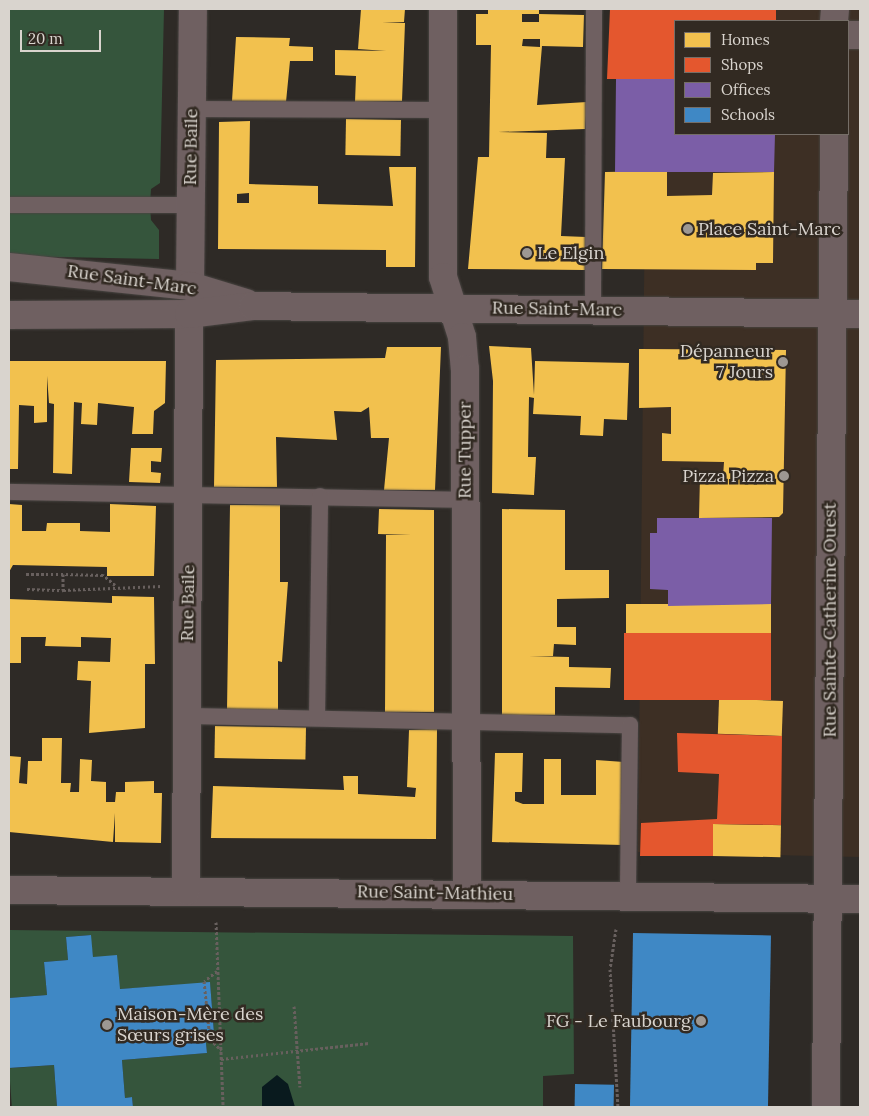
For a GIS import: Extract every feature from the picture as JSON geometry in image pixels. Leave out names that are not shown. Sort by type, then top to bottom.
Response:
[{"type":"street","name":"Rue Baile","points":[[190,286],[189,205],[193,9]]},
{"type":"street","name":"Rue Tupper","points":[[443,9],[441,110],[443,277],[464,346],[466,894]]},
{"type":"street","name":"Rue Sainte-Catherine Ouest","points":[[826,1107],[834,135]]},
{"type":"street","name":"Rue Saint-Marc","points":[[9,267],[190,286],[253,306]]},
{"type":"street","name":"Rue Saint-Marc","points":[[9,315],[189,314],[253,306],[860,314]]},
{"type":"street","name":"Rue Baile","points":[[186,891],[189,314]]},
{"type":"street","name":"Rue Saint-Mathieu","points":[[9,890],[860,898]]},
{"type":"lane","points":[[593,310],[594,9]]},
{"type":"lane","points":[[192,109],[441,110]]},
{"type":"lane","points":[[9,205],[189,205]]},
{"type":"lane","points":[[9,492],[465,500]]},
{"type":"lane","points":[[317,718],[320,496]]},
{"type":"lane","points":[[187,716],[630,725],[628,896]]},
{"type":"path","points":[[26,574],[103,575],[115,585]]},
{"type":"path","points":[[63,574],[63,590]]},
{"type":"path","points":[[27,589],[101,591],[115,585],[166,586]]},
{"type":"path","points":[[216,922],[222,1107]]},
{"type":"path","points":[[616,929],[610,969],[618,1107]]},
{"type":"path","points":[[218,970],[204,981],[206,1016],[210,1039],[221,1050]]},
{"type":"path","points":[[294,1006],[300,1088]]},
{"type":"path","points":[[221,1059],[369,1043]]},
{"type":"shaded area","points":[[647,9],[860,9],[860,857],[638,852]]},
{"type":"shaded area","points":[[277,1075],[288,1084],[295,1107],[262,1107],[262,1087]]},
{"type":"green space","points":[[9,9],[164,9],[160,183],[151,189],[150,205],[151,220],[159,230],[159,259],[9,256]]},
{"type":"green space","points":[[9,930],[573,936],[574,1074],[543,1076],[543,1107],[133,1107],[132,1097],[125,1098],[122,1060],[207,1053],[205,1033],[214,1032],[210,983],[120,989],[93,957],[90,935],[66,937],[68,960],[44,962],[47,995],[9,998]]},
{"type":"green space","points":[[54,1065],[57,1107],[12,1107],[9,1068]]},
{"type":"building: Homes","points":[[361,9],[405,9],[404,22],[382,22],[405,23],[402,101],[355,102],[356,76],[335,75],[335,50],[386,51],[358,49]]},
{"type":"building: Homes","points":[[488,9],[539,9],[539,14],[584,15],[583,47],[542,46],[537,105],[587,102],[585,129],[498,132],[547,133],[546,158],[565,158],[561,236],[586,237],[585,270],[468,269],[478,157],[489,157],[491,45],[476,45],[476,14],[488,14]],"holes":[[[522,14],[539,14],[539,22],[522,22]],[[523,39],[540,39],[540,47],[522,46]]]},
{"type":"building: Homes","points":[[236,37],[290,38],[289,46],[313,47],[313,61],[290,61],[286,102],[232,101]]},
{"type":"building: Homes","points":[[346,119],[401,120],[400,156],[345,155]]},
{"type":"building: Homes","points":[[250,121],[249,184],[318,186],[318,204],[393,206],[389,167],[416,167],[415,267],[386,267],[386,250],[218,249],[219,122]],"holes":[[[249,193],[249,203],[237,203],[237,194]]]},
{"type":"building: Homes","name":"Place Saint-Marc","points":[[667,171],[667,196],[712,195],[713,173],[774,172],[773,263],[756,263],[756,270],[602,269],[605,172]]},
{"type":"building: Homes","points":[[489,346],[531,348],[534,395],[535,361],[629,363],[627,420],[604,419],[603,436],[580,435],[581,416],[533,414],[534,398],[529,397],[528,457],[536,457],[534,495],[492,493],[493,381]]},
{"type":"building: Homes","points":[[387,347],[441,347],[435,490],[384,490],[389,438],[371,438],[369,407],[361,412],[334,411],[337,440],[276,437],[277,487],[214,487],[216,360],[385,358]]},
{"type":"building: Homes","points":[[639,349],[786,350],[783,513],[779,517],[699,518],[700,476],[723,477],[724,462],[662,461],[662,433],[671,434],[671,407],[639,408]]},
{"type":"building: Homes","points":[[9,361],[166,361],[165,403],[154,411],[153,434],[132,434],[134,407],[98,403],[97,425],[81,424],[82,403],[74,402],[72,474],[53,473],[54,404],[49,403],[47,376],[47,422],[34,423],[34,406],[19,405],[18,469],[9,469]]},
{"type":"building: Homes","points":[[131,448],[162,448],[161,462],[151,461],[151,472],[161,473],[160,483],[129,482]]},
{"type":"building: Homes","points":[[9,504],[22,505],[22,531],[46,531],[47,523],[80,523],[80,531],[110,532],[110,504],[156,506],[154,576],[107,576],[107,567],[13,565],[9,572]]},
{"type":"building: Homes","points":[[230,505],[280,505],[280,582],[288,582],[282,662],[278,661],[278,710],[227,710]]},
{"type":"building: Homes","points":[[379,509],[434,510],[434,712],[385,712],[386,535],[411,535],[378,534]]},
{"type":"building: Homes","points":[[502,509],[565,510],[565,570],[609,570],[609,598],[557,599],[557,627],[576,627],[576,645],[554,644],[553,656],[529,656],[569,657],[569,667],[611,668],[610,688],[555,687],[555,715],[502,715]]},
{"type":"building: Homes","points":[[112,596],[154,597],[155,664],[145,664],[145,728],[89,733],[91,681],[77,680],[78,661],[110,662],[111,638],[81,637],[81,647],[45,646],[46,637],[21,637],[21,663],[9,663],[9,599],[112,603]]},
{"type":"building: Homes","points":[[626,604],[771,604],[771,634],[626,634]]},
{"type":"building: Homes","points":[[719,699],[783,701],[782,736],[718,734]]},
{"type":"building: Homes","points":[[215,726],[306,728],[305,760],[214,758]]},
{"type":"building: Homes","points":[[437,729],[436,839],[211,838],[213,786],[344,790],[343,776],[358,776],[358,794],[415,797],[416,788],[407,787],[409,730]]},
{"type":"building: Homes","points":[[42,738],[62,738],[61,783],[71,783],[70,792],[79,792],[80,759],[92,760],[91,781],[106,782],[106,802],[115,802],[116,792],[125,792],[125,782],[154,781],[154,793],[162,793],[161,843],[115,842],[115,813],[113,842],[9,832],[9,756],[21,757],[19,783],[27,784],[28,761],[42,761]]},
{"type":"building: Homes","points":[[495,753],[523,753],[522,792],[515,792],[515,801],[523,804],[544,804],[544,759],[561,759],[561,795],[596,795],[596,760],[624,762],[623,845],[492,842]]},
{"type":"building: Homes","points":[[713,824],[781,825],[780,857],[712,856]]},
{"type":"building: Shops","points":[[610,9],[776,9],[776,20],[674,20],[674,79],[607,79]]},
{"type":"building: Shops","points":[[624,633],[771,633],[771,700],[624,700]]},
{"type":"building: Shops","points":[[677,733],[782,736],[781,825],[713,824],[713,856],[640,856],[641,823],[717,819],[719,774],[678,772]]},
{"type":"building: Offices","points":[[616,79],[674,79],[674,135],[775,135],[774,172],[615,172]]},
{"type":"building: Offices","points":[[657,518],[772,518],[771,604],[668,606],[668,590],[650,589],[650,533],[657,533]]},
{"type":"building: Schools","name":"FG - Le Faubourg","points":[[633,933],[771,935],[768,1107],[630,1107]]},
{"type":"building: Schools","name":"Maison-Mère des Sœurs grises","points":[[91,935],[93,957],[117,955],[120,989],[210,982],[214,1033],[205,1033],[207,1053],[122,1060],[125,1098],[132,1097],[133,1107],[57,1107],[54,1065],[9,1068],[9,998],[47,995],[44,962],[68,960],[66,937]]},
{"type":"building: Schools","points":[[575,1084],[614,1085],[614,1107],[575,1107]]},
{"type":"place","name":"Place Saint-Marc","points":[[688,229]]},
{"type":"place","name":"Le Elgin","points":[[527,253]]},
{"type":"place","name":"Dépanneur 7 Jours","points":[[783,362]]},
{"type":"place","name":"Pizza Pizza","points":[[784,476]]},
{"type":"place","name":"FG - Le Faubourg","points":[[701,1021]]},
{"type":"place","name":"Maison-Mère des Sœurs grises","points":[[107,1025]]}]
